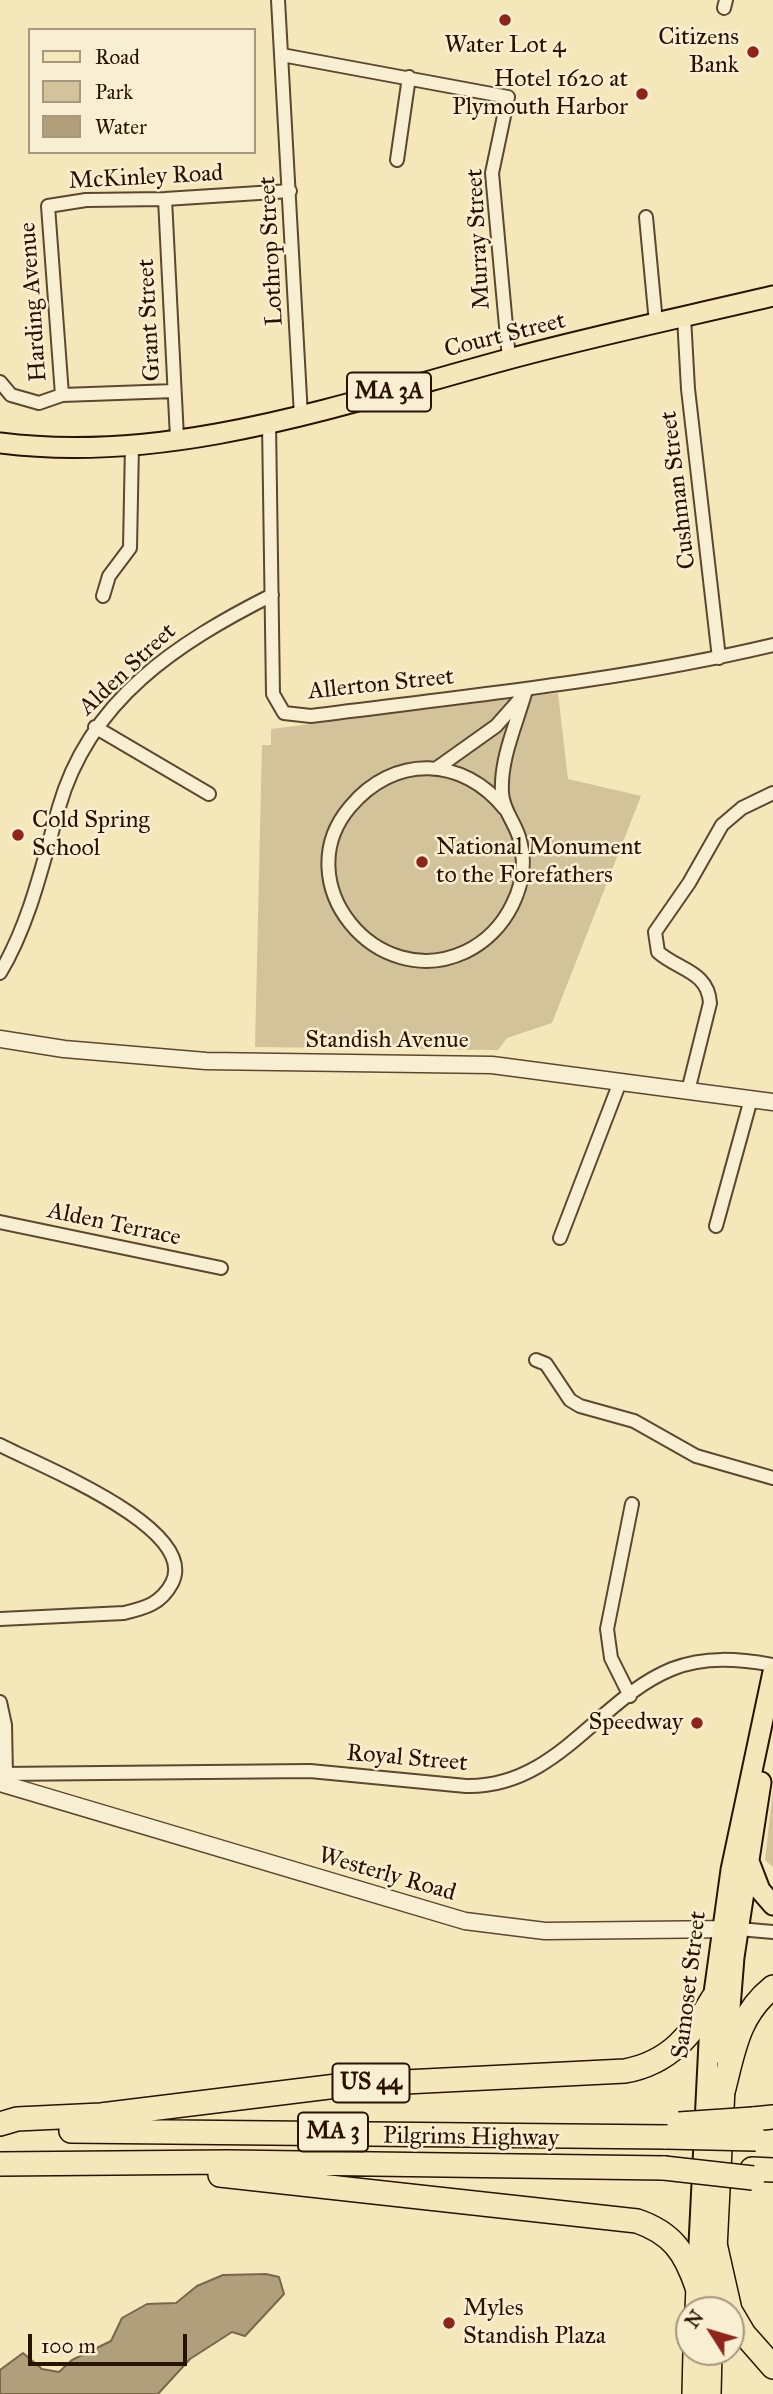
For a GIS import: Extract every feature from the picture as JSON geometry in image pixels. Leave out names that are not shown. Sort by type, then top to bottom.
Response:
[{"type":"highway","points":[[724,2088],[739,2027],[750,2008],[773,1987]]},
{"type":"highway","name":"US 44","points":[[0,2124],[17,2119],[101,2115],[345,2085],[625,2071],[653,2064],[674,2050],[695,2027],[713,1998]]},
{"type":"highway","name":"Samoset Street","points":[[714,2296],[724,2088]]},
{"type":"highway","name":"Pilgrims Highway","points":[[0,2133],[578,2135],[623,2124],[667,2131],[764,2128]]},
{"type":"highway","points":[[98,2162],[637,2221],[658,2230],[676,2243],[688,2261],[696,2287]]},
{"type":"highway","name":"Pilgrims Highway","points":[[0,2164],[98,2162],[664,2168],[763,2174]]},
{"type":"highway","name":"US 44","points":[[716,2248],[727,2296]]},
{"type":"highway","name":"Samoset Street","points":[[696,2287],[696,2296]]},
{"type":"highway","name":"US 44","points":[[745,2335],[773,2367]]},
{"type":"highway","points":[[693,2394],[694,2366]]},
{"type":"highway","points":[[710,2394],[711,2366]]},
{"type":"main road","name":"Court Street","points":[[0,443],[49,447],[132,443],[269,423],[509,359],[773,296]]},
{"type":"main road","name":"Samoset Street","points":[[724,2088],[736,1844],[773,1672]]},
{"type":"main road","name":"Samoset Street","points":[[696,2287],[702,2138],[713,1998],[749,1861],[773,1698]]},
{"type":"main road","points":[[749,1861],[760,1890],[773,1905]]},
{"type":"street","name":"Lothrop Street","points":[[278,0],[301,416]]},
{"type":"street","name":"Murray Street","points":[[282,55],[508,97],[492,173],[509,359]]},
{"type":"street","points":[[397,160],[409,77]]},
{"type":"street","name":"McKinley Road","points":[[48,206],[86,200],[165,199],[289,191]]},
{"type":"street","name":"Grant Street","points":[[165,199],[177,438]]},
{"type":"street","name":"Harding Avenue","points":[[48,206],[62,395]]},
{"type":"street","points":[[646,217],[656,323]]},
{"type":"street","name":"Cushman Street","points":[[684,317],[688,389],[719,658]]},
{"type":"street","points":[[0,382],[11,395],[38,402],[62,395],[174,391]]},
{"type":"street","name":"Allerton Street","points":[[269,423],[273,694],[284,713],[311,716],[526,690],[631,675],[773,645]]},
{"type":"street","points":[[103,596],[109,576],[130,548],[132,443]]},
{"type":"street","name":"Alden Street","points":[[0,973],[22,926],[69,776],[94,727],[182,645],[272,595]]},
{"type":"street","points":[[437,768],[496,726],[526,690]]},
{"type":"street","points":[[505,809],[502,778],[526,690]]},
{"type":"street","points":[[94,727],[209,793]]},
{"type":"street","points":[[437,768],[461,773],[477,782],[505,809],[520,840],[522,880],[515,900],[494,932],[479,946],[443,959],[413,960],[384,953],[349,925],[339,910],[330,878],[331,842],[336,825],[348,808],[372,787],[404,772],[437,768]]},
{"type":"street","points":[[688,1090],[710,1003],[709,991],[698,976],[658,952],[655,932],[689,883],[722,825],[742,808],[773,793]]},
{"type":"street","name":"Standish Avenue","points":[[0,1039],[64,1049],[206,1061],[492,1065],[773,1102]]},
{"type":"street","points":[[560,1238],[620,1082]]},
{"type":"street","points":[[716,1226],[751,1099]]},
{"type":"street","name":"Alden Terrace","points":[[0,1222],[220,1268]]},
{"type":"street","points":[[536,1360],[546,1364],[570,1400],[579,1406],[634,1421],[713,1463],[773,1478]]},
{"type":"street","points":[[0,1445],[133,1514],[167,1544],[175,1566],[175,1577],[163,1598],[141,1609],[124,1613],[0,1619]]},
{"type":"street","points":[[630,1696],[611,1658],[607,1629],[632,1504]]},
{"type":"street","name":"Royal Street","points":[[2,1777],[310,1771],[466,1786],[491,1785],[510,1780],[542,1763],[661,1675],[697,1662],[725,1660],[773,1665]]},
{"type":"street","points":[[0,1702],[5,1725],[2,1777]]},
{"type":"street","name":"Westerly Road","points":[[2,1777],[465,1921],[545,1931],[731,1929],[773,1932]]},
{"type":"green space","points":[[558,693],[568,779],[641,796],[552,1023],[507,1038],[498,1050],[255,1047],[262,745],[271,745],[271,729]]},
{"type":"green space","points":[[773,1790],[773,1867],[765,1860]]},
{"type":"water","points":[[266,2274],[279,2277],[284,2294],[245,2336],[232,2332],[190,2359],[158,2394],[0,2394],[0,2370],[23,2353],[42,2369],[59,2372],[72,2360],[111,2341],[122,2318],[147,2304],[176,2303],[197,2286],[223,2275]]},
{"type":"place","name":"Water Lot 4","points":[[505,20]]},
{"type":"place","name":"Citizens Bank","points":[[753,52]]},
{"type":"place","name":"Hotel 1620 at Plymouth Harbor","points":[[642,94]]},
{"type":"place","name":"Cold Spring School","points":[[18,835]]},
{"type":"place","name":"National Monument to the Forefathers","points":[[422,862]]},
{"type":"place","name":"Speedway","points":[[697,1723]]},
{"type":"place","name":"Myles Standish Plaza","points":[[449,2323]]}]
